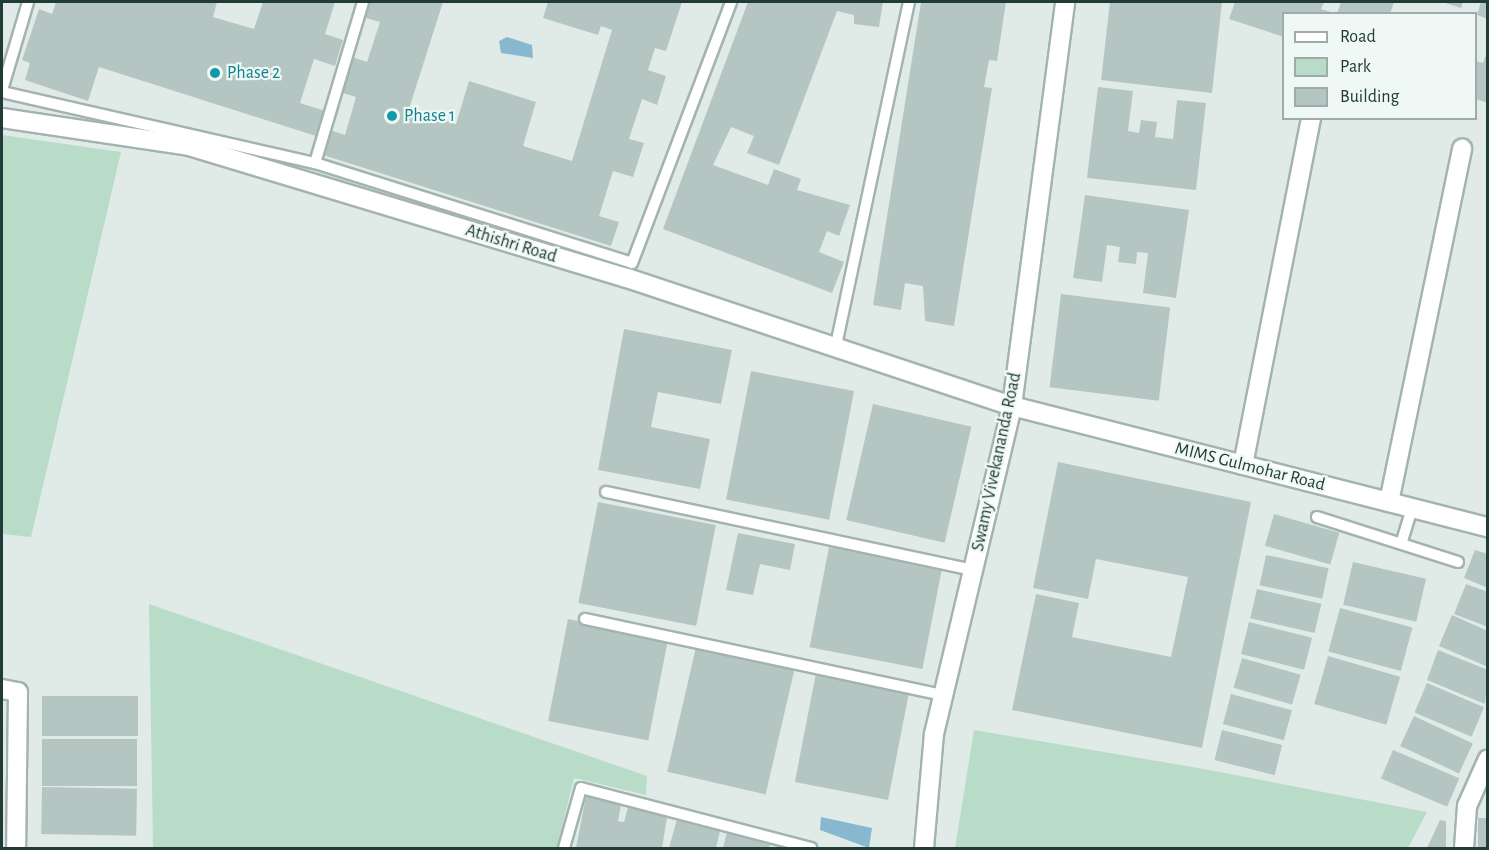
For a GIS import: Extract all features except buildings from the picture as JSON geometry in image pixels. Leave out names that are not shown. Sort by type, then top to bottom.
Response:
[{"type":"street","name":"Swamy Vivekananda Road","points":[[924,849],[934,734],[1012,406],[1065,2]]},
{"type":"street","name":"Athishri Road","points":[[2,118],[189,146],[627,278],[835,351],[1012,406]]},
{"type":"street","points":[[1243,465],[1311,120]]},
{"type":"street","points":[[1389,502],[1462,148]]},
{"type":"street","name":"MIMS Gulmohar Road","points":[[1012,406],[1488,527]]},
{"type":"street","points":[[10,691],[16,849]]},
{"type":"street","points":[[1464,849],[1467,806],[1488,759]]},
{"type":"lane","points":[[28,2],[2,91],[315,163],[632,263],[731,2]]},
{"type":"lane","points":[[315,163],[363,2]]},
{"type":"lane","points":[[835,351],[909,2]]},
{"type":"lane","points":[[606,492],[974,570]]},
{"type":"lane","points":[[1402,541],[1412,508]]},
{"type":"lane","points":[[1317,517],[1402,541],[1458,562]]},
{"type":"lane","points":[[585,619],[943,695]]},
{"type":"lane","points":[[564,849],[581,788],[811,849]]},
{"type":"green space","points":[[2,135],[121,152],[31,537],[2,534]]},
{"type":"green space","points":[[149,604],[647,776],[646,795],[574,778],[557,848],[153,848]]},
{"type":"green space","points":[[974,730],[1204,769],[1427,812],[1408,848],[955,848]]},
{"type":"water","points":[[507,37],[532,45],[533,58],[501,53],[499,41]]},
{"type":"water","points":[[821,817],[872,828],[869,848],[820,830]]},
{"type":"place","name":"Phase 2","points":[[215,73]]},
{"type":"place","name":"Phase 1","points":[[392,116]]}]
